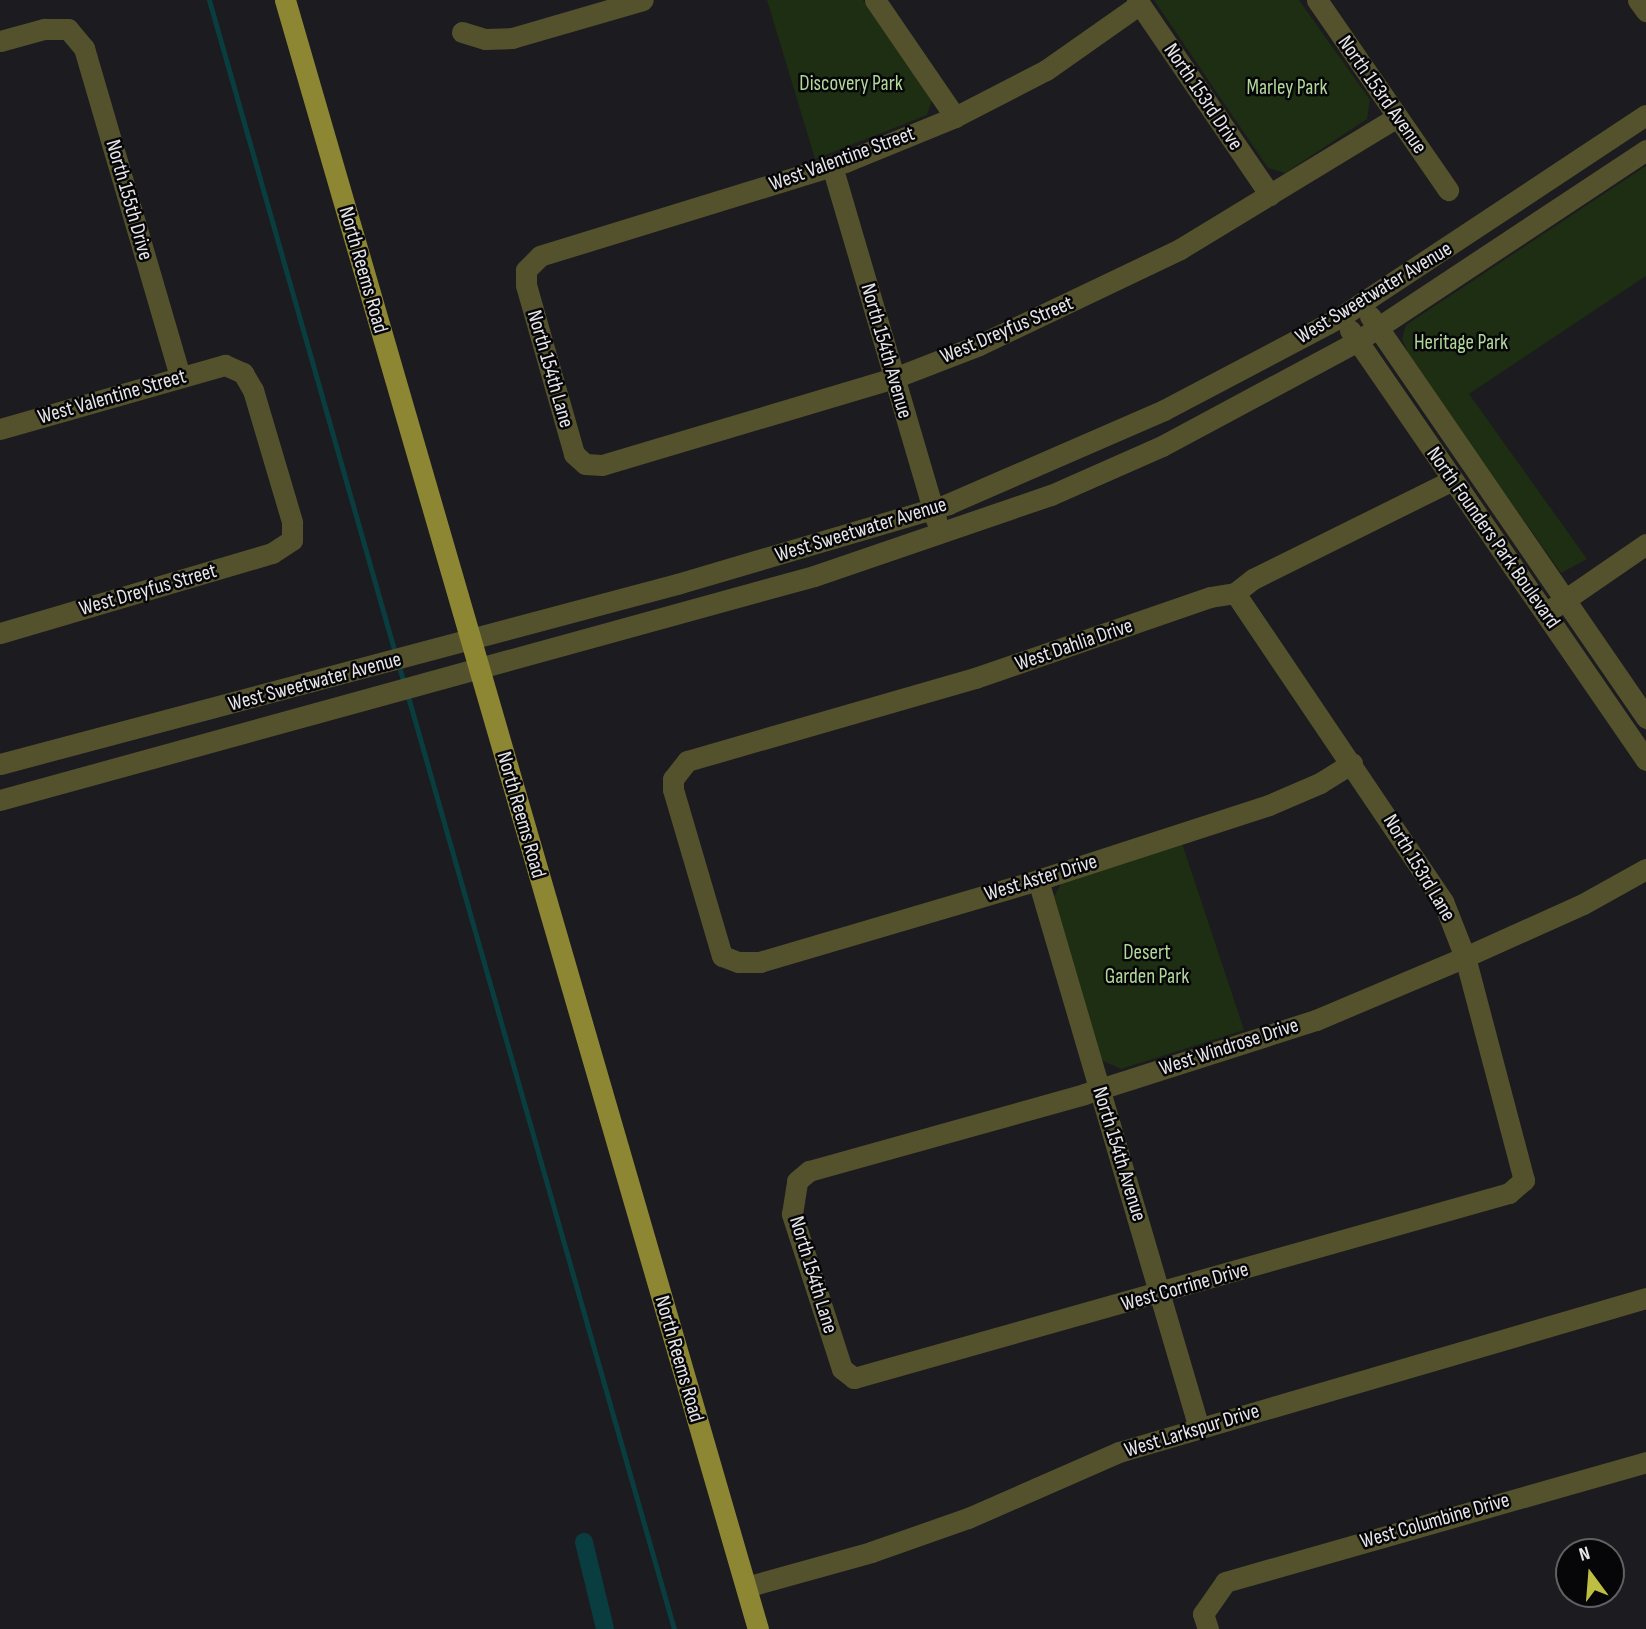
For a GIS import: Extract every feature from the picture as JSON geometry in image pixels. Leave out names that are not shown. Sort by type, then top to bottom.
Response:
[{"type":"main road","name":"North Reems Road","points":[[285,0],[758,1629]]},
{"type":"street","points":[[462,32],[485,39],[512,38],[643,0]]},
{"type":"street","points":[[875,0],[955,117]]},
{"type":"street","name":"North 153rd Avenue","points":[[1317,0],[1448,190]]},
{"type":"street","points":[[1638,0],[1646,11]]},
{"type":"street","name":"West Valentine Street","points":[[526,270],[540,256],[832,166],[955,117],[1046,70],[1138,2]]},
{"type":"street","name":"North 153rd Drive","points":[[1138,2],[1270,195]]},
{"type":"street","name":"North 155th Drive","points":[[0,41],[44,29],[68,29],[84,48],[180,377]]},
{"type":"street","name":"West Sweetwater Avenue","points":[[0,764],[397,660],[933,509],[1164,410],[1342,316],[1646,115]]},
{"type":"street","name":"West Dreyfus Street","points":[[585,464],[602,465],[894,378],[1072,303],[1180,249],[1397,117]]},
{"type":"street","name":"West Sweetwater Avenue","points":[[0,800],[814,576],[941,536],[1051,495],[1162,446],[1356,342],[1646,150]]},
{"type":"street","name":"North 154th Avenue","points":[[832,166],[941,536]]},
{"type":"street","name":"North 154th Lane","points":[[526,270],[526,285],[574,454],[585,464]]},
{"type":"street","name":"North Founders Park Boulevard","points":[[1363,304],[1646,718]]},
{"type":"street","name":"North Founders Park Boulevard","points":[[1342,316],[1356,342],[1646,760]]},
{"type":"street","name":"West Valentine Street","points":[[0,429],[225,365],[243,373],[253,390],[292,522],[292,540]]},
{"type":"street","name":"West Dahlia Drive","points":[[722,956],[673,789],[679,768],[687,761],[975,678],[1210,597],[1235,593],[1254,579],[1452,480]]},
{"type":"street","name":"West Dreyfus Street","points":[[0,633],[272,553],[292,540]]},
{"type":"street","points":[[1546,613],[1646,544]]},
{"type":"street","name":"North 153rd Lane","points":[[1235,593],[1430,878],[1465,957],[1524,1180]]},
{"type":"street","name":"West Aster Drive","points":[[722,956],[737,962],[760,962],[1038,880],[1269,805],[1320,783],[1352,763]]},
{"type":"street","name":"West Windrose Drive","points":[[797,1181],[809,1171],[1100,1088],[1316,1020],[1583,904],[1646,869]]},
{"type":"street","name":"North 154th Avenue","points":[[1038,880],[1199,1428]]},
{"type":"street","name":"West Corrine Drive","points":[[842,1368],[854,1378],[1161,1294],[1509,1194],[1524,1180]]},
{"type":"street","name":"North 154th Lane","points":[[797,1181],[792,1214],[842,1368]]},
{"type":"street","name":"West Larkspur Drive","points":[[746,1587],[884,1548],[968,1518],[1119,1452],[1646,1298]]},
{"type":"street","name":"West Columbine Drive","points":[[1208,1629],[1203,1614],[1225,1582],[1646,1462]]},
{"type":"green space","name":"Discovery Park","points":[[767,0],[863,0],[932,100],[927,115],[815,159]]},
{"type":"green space","name":"Marley Park","points":[[1154,0],[1299,0],[1370,100],[1367,119],[1285,173],[1268,168]]},
{"type":"green space","name":"Heritage Park","points":[[1646,166],[1646,276],[1469,394],[1587,559],[1561,573],[1412,362],[1402,339],[1406,325]]},
{"type":"green space","name":"Desert Garden Park","points":[[1182,843],[1244,1030],[1121,1069],[1101,1060],[1052,900],[1061,884]]},
{"type":"waterway","points":[[209,0],[395,653]]},
{"type":"waterway","points":[[398,663],[404,684]]},
{"type":"waterway","points":[[407,693],[674,1629]]},
{"type":"waterway","points":[[584,1542],[605,1629]]}]
